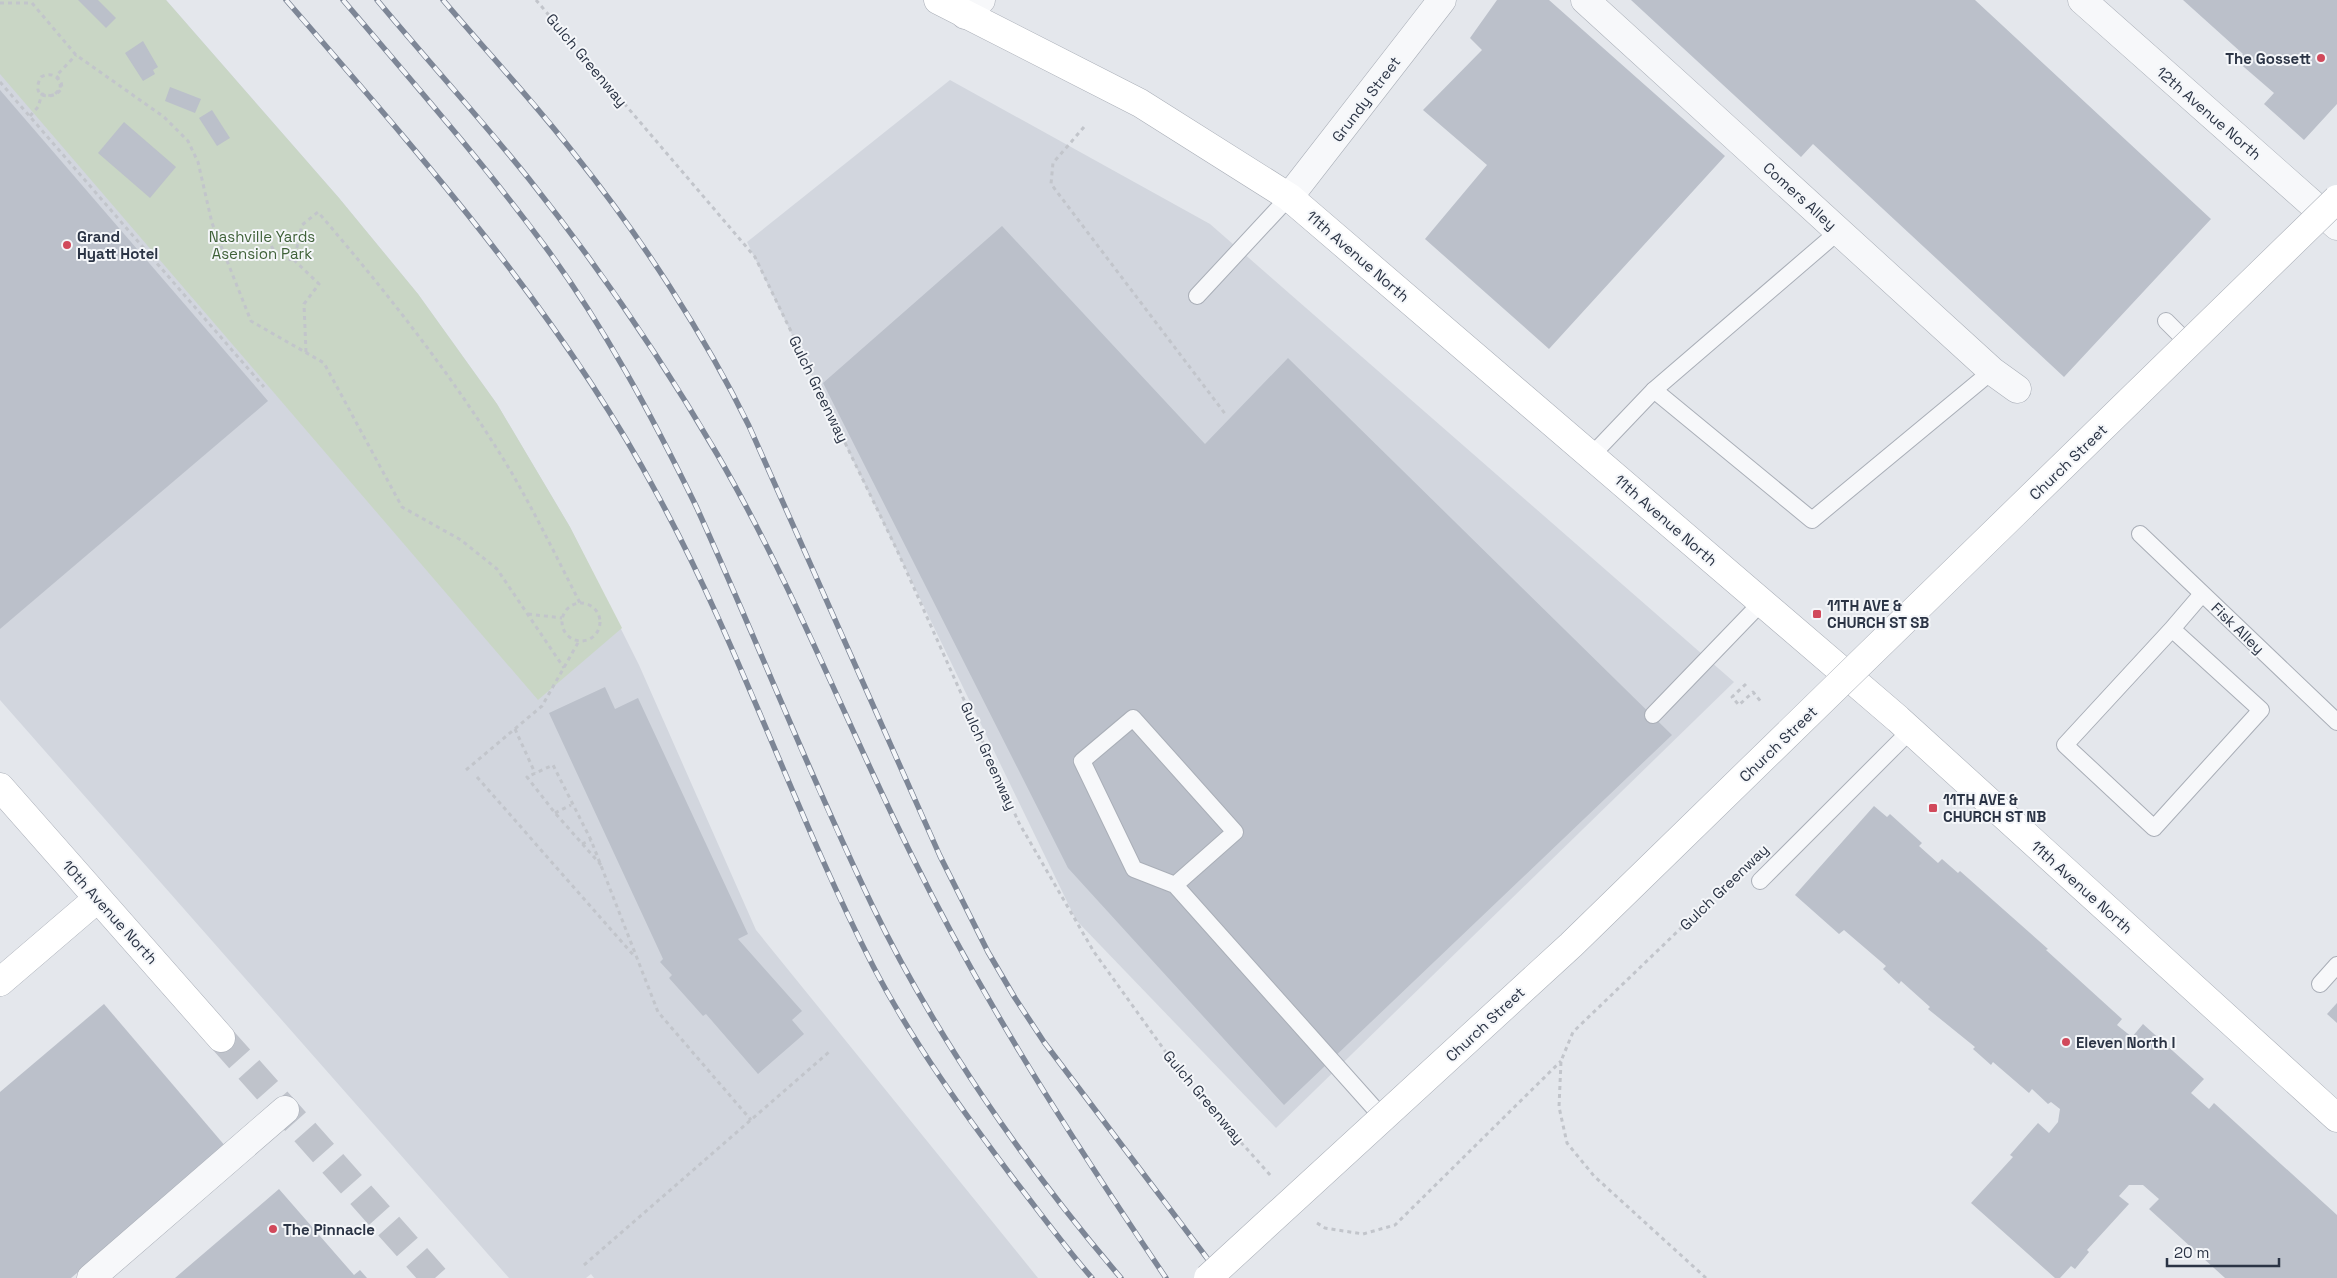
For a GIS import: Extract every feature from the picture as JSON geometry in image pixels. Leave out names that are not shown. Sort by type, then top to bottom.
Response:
[{"type":"street","name":"11th Avenue North","points":[[938,0],[973,7],[1140,103],[1289,197],[1910,731],[2337,1118]]},
{"type":"street","name":"Grundy Street","points":[[1289,197],[1442,0]]},
{"type":"street","name":"Comers Alley","points":[[1585,0],[1992,371],[2017,389]]},
{"type":"street","name":"12th Avenue North","points":[[2082,0],[2335,214]]},
{"type":"street","name":"Church Street","points":[[1208,1278],[1571,945],[2189,344],[2335,214]]},
{"type":"street","name":"10th Avenue North","points":[[0,787],[221,1038]]},
{"type":"street","points":[[0,982],[97,899]]},
{"type":"street","points":[[91,1278],[285,1110]]},
{"type":"lane","points":[[1197,296],[1289,197]]},
{"type":"lane","name":"Church Street","points":[[1855,683],[2335,214]]},
{"type":"lane","points":[[1592,456],[1654,390],[1839,231]]},
{"type":"lane","points":[[2166,320],[2189,344]]},
{"type":"lane","points":[[1654,390],[1812,520],[1992,371]]},
{"type":"lane","name":"Fisk Alley","points":[[2140,534],[2337,722]]},
{"type":"lane","points":[[2172,629],[2262,710],[2154,828],[2065,745],[2202,594]]},
{"type":"lane","points":[[1653,715],[1762,602]]},
{"type":"lane","points":[[1175,885],[1235,832],[1133,718],[1082,761],[1134,869],[1175,885],[1383,1118]]},
{"type":"lane","points":[[1760,881],[1910,731]]},
{"type":"lane","points":[[2320,984],[2337,966]]},
{"type":"path","name":"Gulch Greenway","points":[[536,0],[755,257],[897,550],[1019,822],[1099,960],[1188,1083],[1272,1178]]},
{"type":"path","points":[[0,3],[32,3],[76,55],[164,117],[188,141],[198,162],[212,223],[252,321],[324,363],[402,507],[461,540],[497,569],[564,668]]},
{"type":"path","points":[[56,76],[76,55]]},
{"type":"path","points":[[48,74],[56,76],[61,85],[59,92],[49,97],[42,94],[38,88],[41,77],[48,74]]},
{"type":"path","points":[[0,82],[264,387]]},
{"type":"path","points":[[30,116],[38,107],[42,94]]},
{"type":"path","points":[[1084,127],[1053,163],[1051,184],[1226,415]]},
{"type":"path","points":[[294,260],[302,225],[318,212],[392,302],[488,436],[513,476],[580,603]]},
{"type":"path","points":[[218,238],[268,241],[278,258],[294,260],[319,284],[304,304],[306,352]]},
{"type":"path","points":[[580,603],[586,604],[596,611],[600,622],[596,634],[586,640],[579,641],[573,639],[564,631],[562,618],[569,608],[580,603]]},
{"type":"path","points":[[528,614],[562,618]]},
{"type":"path","points":[[466,770],[542,706],[579,641]]},
{"type":"path","points":[[1746,684],[1732,697],[1739,705],[1753,692],[1762,703]]},
{"type":"path","points":[[516,728],[535,774]]},
{"type":"path","points":[[601,865],[555,813],[527,777],[553,766],[571,805],[591,840],[601,865],[637,959],[658,1012],[751,1120]]},
{"type":"path","points":[[477,777],[637,959]]},
{"type":"path","points":[[555,813],[571,805]]},
{"type":"path","points":[[582,844],[591,840]]},
{"type":"path","name":"Gulch Greenway","points":[[1706,1278],[1594,1176],[1567,1143],[1559,1107],[1561,1061],[1573,1032],[1738,873]]},
{"type":"path","points":[[584,1265],[829,1052]]},
{"type":"path","name":"Gulch Greenway","points":[[1312,1219],[1324,1228],[1363,1234],[1395,1225],[1561,1061]]},
{"type":"shaded area","points":[[0,0],[166,0],[339,198],[418,294],[497,404],[570,527],[639,665],[756,930],[1038,1278],[594,1278],[591,1274],[586,1278],[509,1278],[0,700]]},
{"type":"shaded area","points":[[950,80],[1210,224],[1734,682],[1276,1128],[1076,920],[747,242]]},
{"type":"green space","name":"Nashville Yards Asension Park","points":[[0,0],[166,0],[339,198],[418,294],[497,404],[570,527],[622,628],[538,700],[0,74]]},
{"type":"building","points":[[78,0],[98,0],[116,18],[106,28]]},
{"type":"building","points":[[1497,0],[1549,0],[1725,156],[1549,349],[1425,239],[1487,165],[1423,110],[1482,50],[1470,38]]},
{"type":"building","points":[[1631,0],[1975,0],[2211,219],[2064,377],[1813,144],[1801,157]]},
{"type":"building","points":[[2183,0],[2337,0],[2337,104],[2304,140],[2264,104],[2274,93],[2237,61],[2243,54]]},
{"type":"building","points":[[143,41],[158,67],[153,70],[155,74],[143,81],[125,53]]},
{"type":"building","points":[[170,87],[201,99],[195,113],[165,101]]},
{"type":"building","name":"Grand Hyatt Hotel","points":[[0,90],[268,401],[0,629]]},
{"type":"building","points":[[212,110],[230,138],[217,146],[199,118]]},
{"type":"building","points":[[124,122],[176,167],[150,198],[98,153]]},
{"type":"building","points":[[1002,226],[1205,444],[1288,358],[1672,735],[1284,1105],[1068,868],[823,383]]},
{"type":"building","points":[[605,687],[615,709],[638,698],[748,934],[738,939],[802,1011],[792,1020],[804,1034],[758,1074],[706,1014],[703,1016],[669,978],[672,975],[660,962],[663,959],[549,713]]},
{"type":"building","name":"Eleven North I","points":[[1874,806],[1887,817],[1890,814],[1922,843],[1919,846],[1938,863],[1942,859],[1958,873],[1960,871],[2048,949],[2046,950],[2122,1019],[2117,1025],[2132,1037],[2143,1024],[2204,1079],[2191,1093],[2209,1109],[2214,1103],[2337,1215],[2337,1278],[2225,1278],[2149,1209],[2159,1199],[2143,1185],[2129,1185],[2119,1196],[2129,1204],[2087,1250],[2089,1252],[2075,1269],[2071,1266],[2060,1278],[2055,1278],[1971,1203],[2013,1157],[2010,1155],[2038,1123],[2049,1133],[2058,1122],[2060,1109],[2051,1102],[2048,1104],[2032,1089],[2029,1093],[1993,1062],[1991,1065],[1973,1049],[1975,1047],[1928,1009],[1930,1007],[1901,981],[1899,984],[1883,969],[1886,966],[1844,930],[1839,934],[1795,895]]},
{"type":"building","points":[[2337,1003],[2337,1023],[2327,1014]]},
{"type":"building","points":[[104,1004],[226,1147],[71,1278],[0,1278],[0,1092]]},
{"type":"building","name":"The Pinnacle","points":[[279,1189],[354,1275],[360,1270],[367,1278],[175,1278]]},
{"type":"tunnel","points":[[221,1038],[435,1278]]},
{"type":"railway","points":[[286,0],[387,117],[485,237],[532,298],[577,362],[618,427],[657,494],[715,610],[844,908],[888,995],[922,1050],[977,1130],[1092,1278]]},
{"type":"railway","points":[[343,0],[496,182],[566,276],[607,339],[644,405],[696,506],[826,806],[897,954],[924,1003],[984,1099],[1051,1191],[1121,1278]]},
{"type":"railway","points":[[377,0],[492,134],[555,212],[628,313],[696,418],[770,553],[912,856],[970,966],[1064,1124],[1166,1278]]},
{"type":"railway","points":[[443,0],[560,136],[624,219],[670,286],[712,356],[749,426],[940,856],[988,952],[1044,1042],[1222,1278]]},
{"type":"place","name":"The Gossett","points":[[2321,58]]},
{"type":"place","name":"Grand Hyatt Hotel","points":[[67,245]]},
{"type":"place","name":"11TH AVE & CHURCH ST SB","points":[[1817,614]]},
{"type":"place","name":"11TH AVE & CHURCH ST NB","points":[[1933,808]]},
{"type":"place","name":"Eleven North I","points":[[2066,1042]]},
{"type":"place","name":"The Pinnacle","points":[[273,1229]]}]
